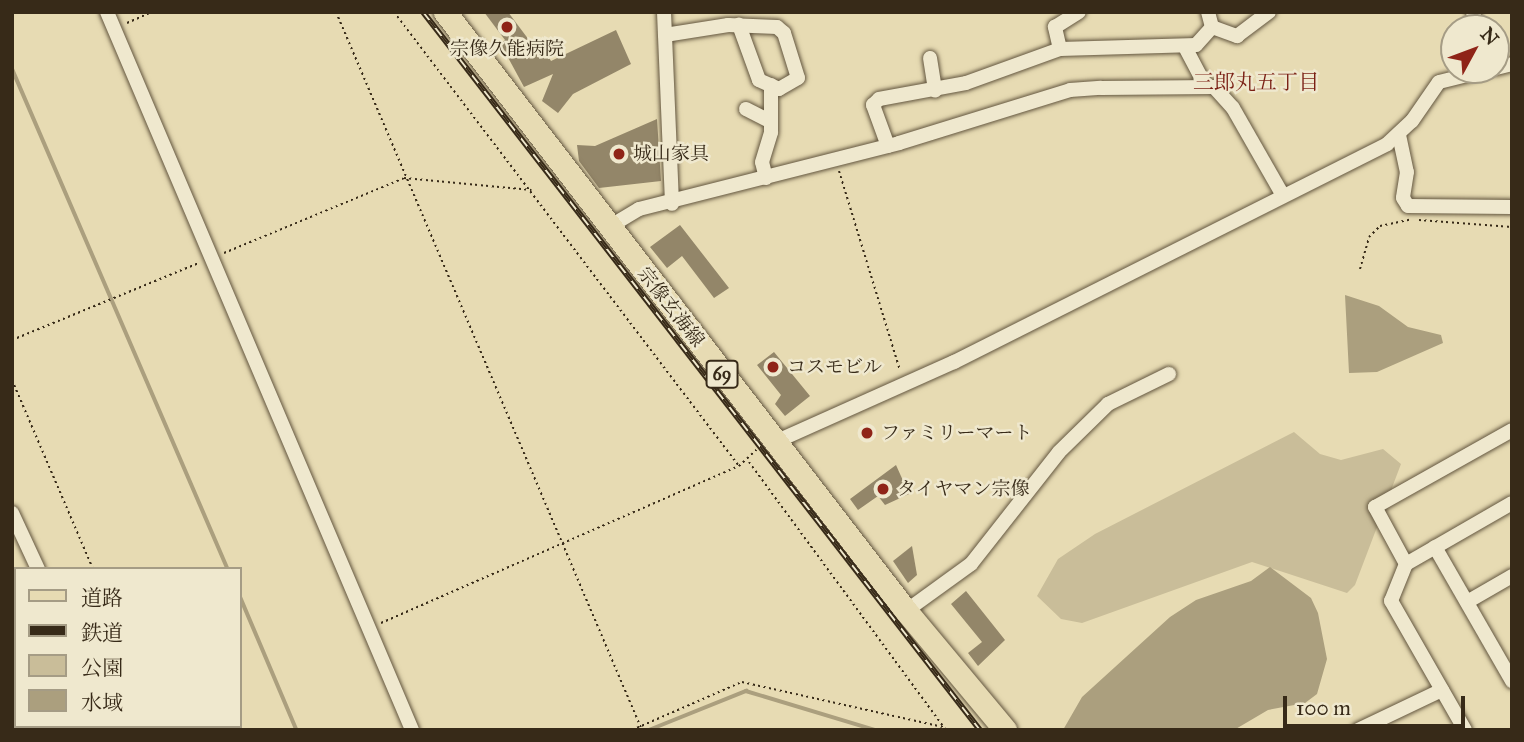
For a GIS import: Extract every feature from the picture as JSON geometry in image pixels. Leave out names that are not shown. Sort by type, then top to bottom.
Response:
[{"type":"main road","name":"宗像玄海線","points":[[445,12],[906,611],[1005,730]]},
{"type":"street","points":[[107,12],[412,730]]},
{"type":"street","points":[[664,12],[672,204]]},
{"type":"street","points":[[1060,48],[1055,27],[1079,12]]},
{"type":"street","points":[[888,146],[873,105],[879,99],[935,91],[1060,48],[1196,45],[1210,19],[1237,36],[1269,12]]},
{"type":"street","points":[[666,35],[738,25],[784,33],[799,78],[779,89],[759,80],[738,25]]},
{"type":"street","points":[[1185,47],[1205,85]]},
{"type":"street","points":[[930,58],[935,91]]},
{"type":"street","points":[[772,437],[904,384],[1399,135],[1440,82]]},
{"type":"street","points":[[766,178],[762,162],[771,122],[771,85]]},
{"type":"street","points":[[609,228],[639,209],[672,204],[888,146],[1070,90],[1205,85],[1222,93],[1282,194]]},
{"type":"street","points":[[747,109],[771,122]]},
{"type":"street","points":[[1399,135],[1407,172],[1403,198],[1408,206],[1512,206]]},
{"type":"street","points":[[906,611],[988,547],[1059,452],[1108,404],[1169,374]]},
{"type":"street","points":[[1406,564],[1375,507],[1512,430]]},
{"type":"street","points":[[1465,730],[1391,601],[1406,564],[1512,503]]},
{"type":"street","points":[[12,513],[37,567]]},
{"type":"street","points":[[1435,547],[1467,602],[1506,658],[1512,681]]},
{"type":"street","points":[[1467,602],[1512,576]]},
{"type":"street","points":[[1358,730],[1442,690]]},
{"type":"path","points":[[114,28],[152,12]]},
{"type":"path","points":[[336,12],[404,178],[565,544],[642,730]]},
{"type":"path","points":[[394,12],[532,190],[739,466]]},
{"type":"path","points":[[835,160],[904,384]]},
{"type":"path","points":[[12,340],[404,178],[532,190]]},
{"type":"path","points":[[1360,269],[1369,237],[1380,226],[1413,220],[1512,227]]},
{"type":"path","points":[[12,380],[92,567]]},
{"type":"path","points":[[370,627],[739,466],[748,461],[772,437]]},
{"type":"path","points":[[748,461],[945,729]]},
{"type":"path","points":[[632,730],[742,682],[945,729]]},
{"type":"green space","points":[[1294,432],[1320,454],[1341,460],[1383,449],[1401,464],[1355,585],[1347,593],[1252,562],[1082,623],[1061,619],[1037,596],[1058,559],[1095,534]]},
{"type":"water","points":[[1345,295],[1379,306],[1408,327],[1441,335],[1443,343],[1377,372],[1349,373]]},
{"type":"water","points":[[1270,567],[1311,598],[1318,613],[1327,659],[1317,694],[1305,703],[1268,710],[1234,730],[1063,730],[1082,697],[1170,617],[1196,600],[1251,581]]},
{"type":"building","points":[[484,12],[508,12],[532,44],[539,40],[551,61],[616,30],[631,64],[573,94],[558,113],[542,101],[553,74],[524,87],[505,52],[496,47],[505,40]]},
{"type":"building","name":"城山家具","points":[[657,119],[661,181],[599,188],[579,161],[577,145],[595,146]]},
{"type":"building","points":[[680,225],[729,288],[714,298],[682,256],[667,268],[650,247]]},
{"type":"building","points":[[774,352],[810,396],[785,416],[775,404],[781,395],[757,365]]},
{"type":"building","points":[[896,465],[909,494],[885,505],[878,496],[858,510],[850,499]]},
{"type":"building","points":[[912,546],[917,575],[908,583],[893,561]]},
{"type":"building","points":[[966,591],[1005,640],[978,666],[968,653],[982,642],[951,604]]},
{"type":"waterway","points":[[12,68],[227,567]]},
{"type":"waterway","points":[[242,601],[297,730]]},
{"type":"waterway","points":[[649,730],[746,691],[875,730]]},
{"type":"railway","points":[[423,12],[980,730]]},
{"type":"place","name":"宗像久能病院","points":[[507,27]]},
{"type":"place","name":"城山家具","points":[[619,154]]},
{"type":"place","name":"コスモビル","points":[[773,367]]},
{"type":"place","name":"ファミリーマート","points":[[867,433]]},
{"type":"place","name":"タイヤマン宗像","points":[[883,489]]},
{"type":"district","name":"三郎丸五丁目","points":[[1256,82]]}]
